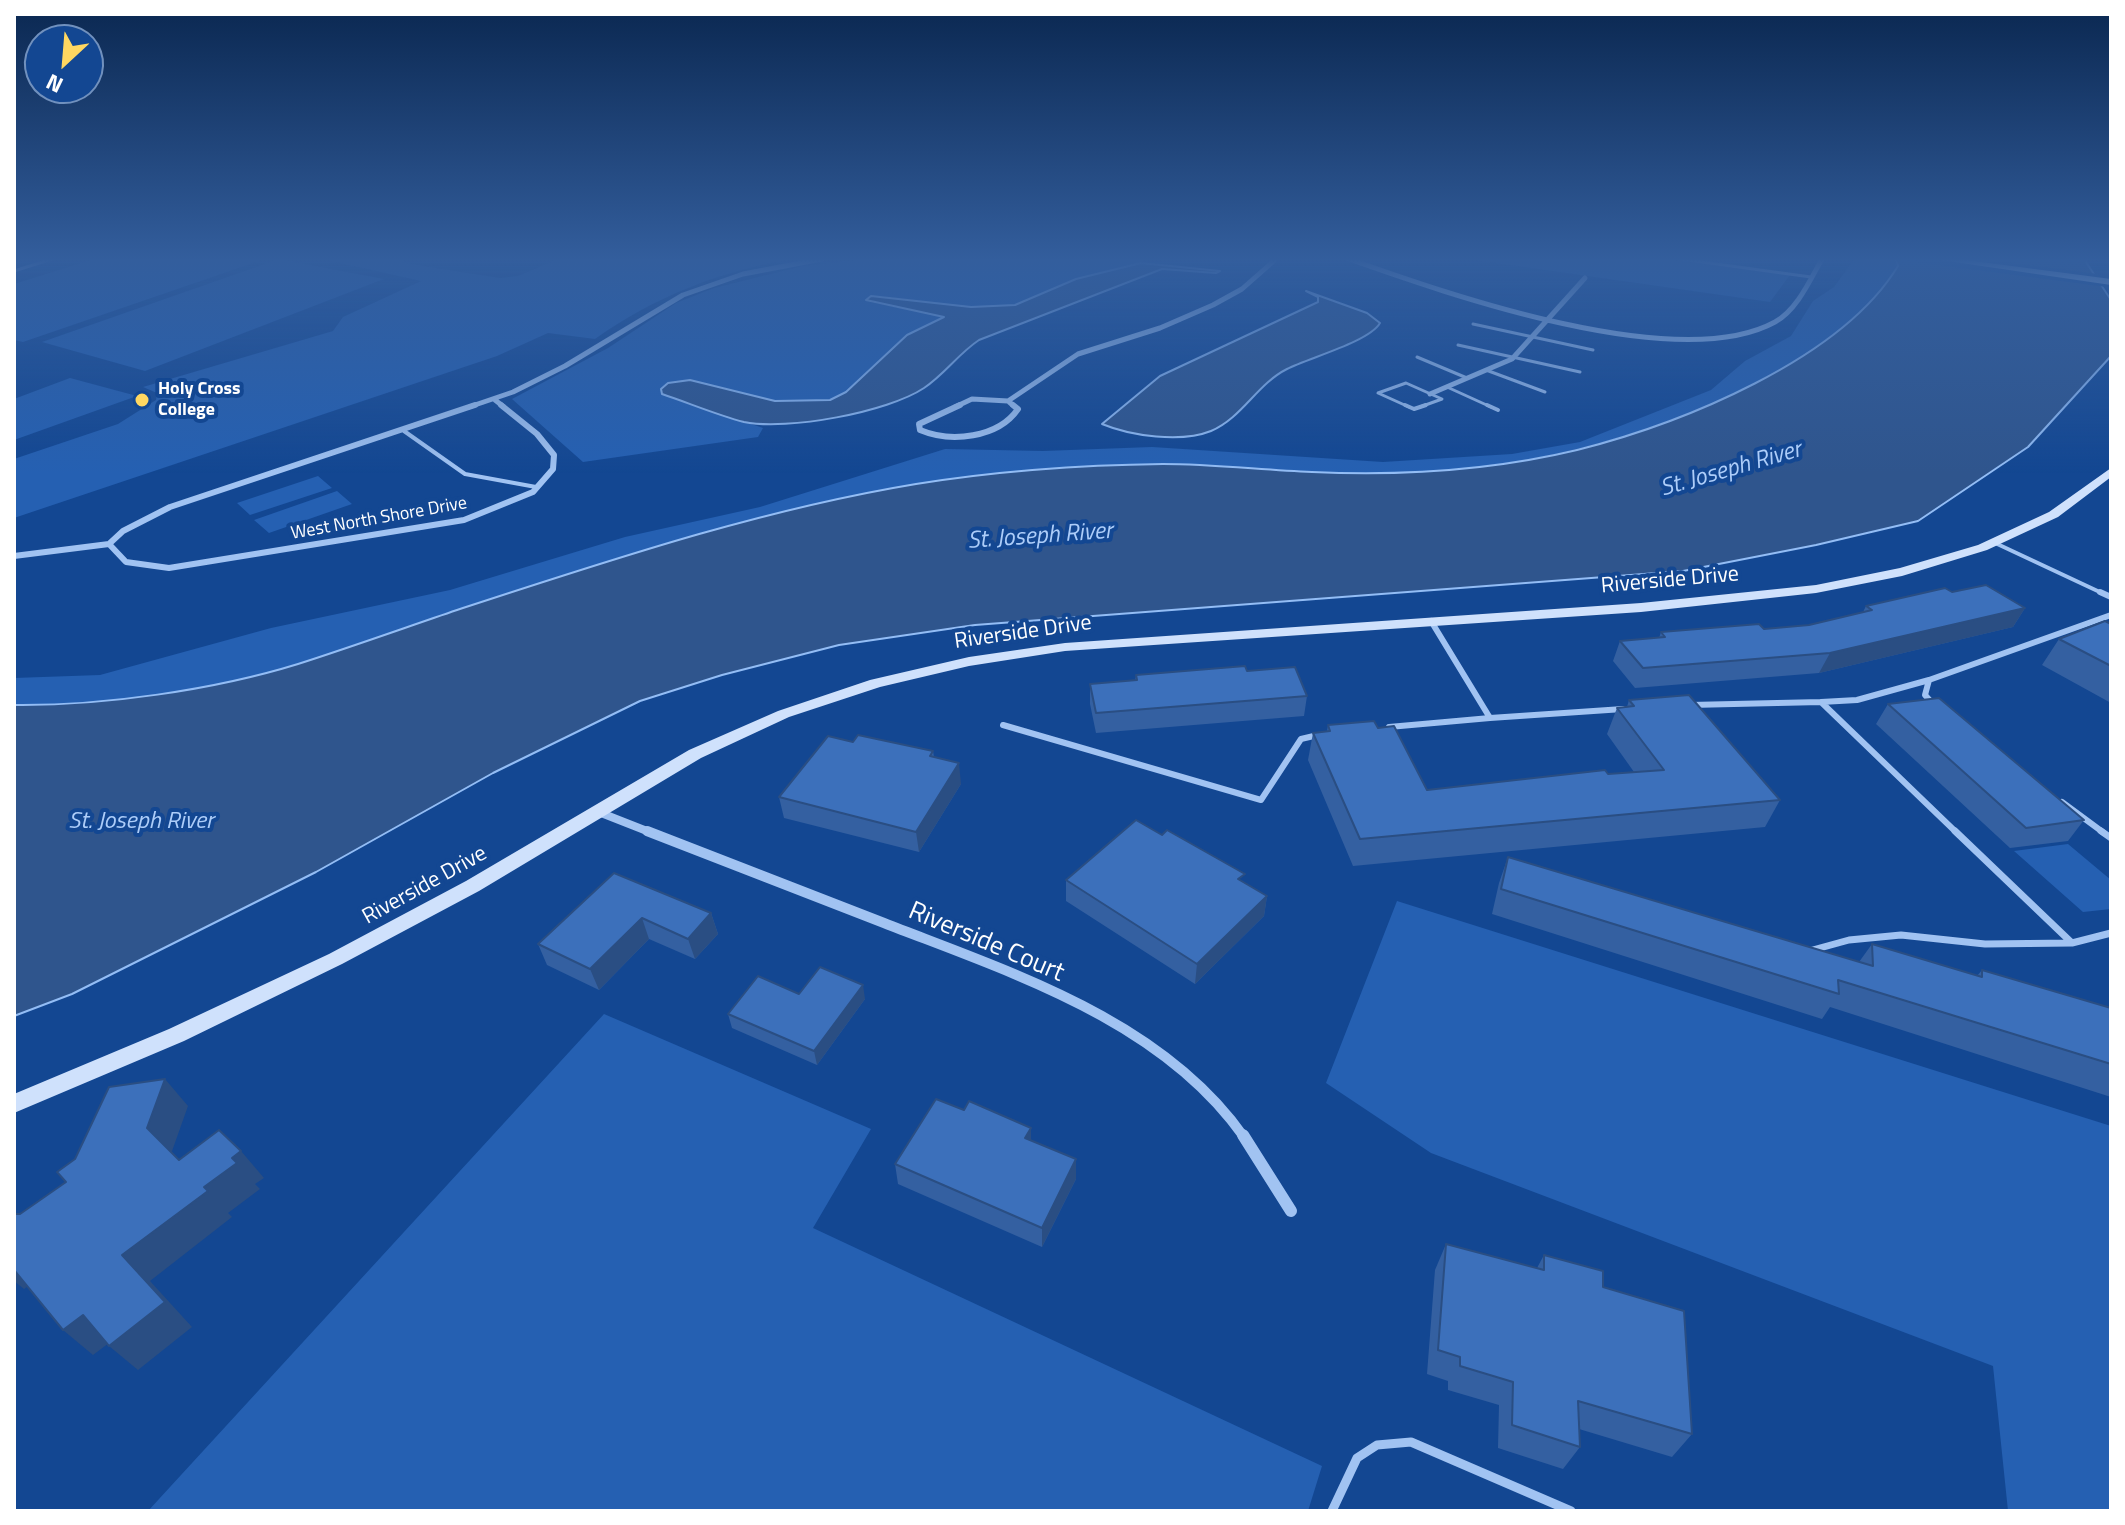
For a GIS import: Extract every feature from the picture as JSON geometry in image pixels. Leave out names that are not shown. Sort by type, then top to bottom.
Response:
[{"type":"street","points":[[14,556],[109,544],[123,531],[170,507],[495,400],[565,366],[625,330]]},
{"type":"street","points":[[1008,401],[1018,409],[1015,417],[1002,425],[956,439],[930,436],[920,430],[919,424],[926,418],[972,399],[1008,401],[1078,354],[1153,330]]},
{"type":"street","points":[[1430,394],[1512,359],[1539,330]]},
{"type":"street","points":[[1622,330],[1659,336],[1753,330]]},
{"type":"street","points":[[495,400],[554,453],[549,476],[536,487]]},
{"type":"street","name":"Riverside Drive","points":[[14,1104],[241,1008],[442,903],[596,811],[744,731],[916,672],[1065,647],[1735,599],[1875,579],[1993,542],[2088,493],[2111,471]]},
{"type":"street","name":"West North Shore Drive","points":[[109,544],[113,555],[124,562],[169,568],[452,523],[494,512],[536,487]]},
{"type":"street","name":"Riverside Court","points":[[596,811],[1013,974],[1088,1011],[1164,1056],[1208,1093],[1256,1154],[1291,1211]]},
{"type":"lane","points":[[1504,330],[1593,350]]},
{"type":"lane","points":[[1458,345],[1580,372]]},
{"type":"lane","points":[[1417,357],[1467,378]]},
{"type":"lane","points":[[1486,370],[1545,392]]},
{"type":"lane","points":[[1406,383],[1430,394],[1442,399],[1414,409],[1378,393],[1406,383]]},
{"type":"lane","points":[[1447,387],[1498,410]]},
{"type":"lane","points":[[404,431],[465,474],[536,487]]},
{"type":"lane","points":[[1993,542],[2111,597]]},
{"type":"lane","points":[[1685,705],[1857,700],[1929,680],[2111,615]]},
{"type":"lane","points":[[1431,621],[1490,718]]},
{"type":"lane","points":[[1929,680],[1925,695],[1941,712]]},
{"type":"lane","points":[[1821,702],[2072,943]]},
{"type":"lane","points":[[1372,729],[1640,708]]},
{"type":"lane","points":[[1003,725],[1261,800],[1301,739],[1328,732]]},
{"type":"lane","points":[[2050,793],[2111,838]]},
{"type":"lane","points":[[1802,953],[1849,940],[1901,935],[1985,944],[2072,943],[2111,933]]},
{"type":"lane","points":[[1332,1511],[1349,1466],[1365,1448],[1384,1441],[1411,1442],[1571,1511]]},
{"type":"shaded area","points":[[14,330],[58,330],[23,342],[14,340]]},
{"type":"shaded area","points":[[76,330],[251,330],[145,371],[42,342]]},
{"type":"shaded area","points":[[609,330],[595,339],[548,333],[497,356],[14,518],[14,459],[118,424],[156,400],[157,393],[143,387],[333,331]]},
{"type":"shaded area","points":[[635,330],[917,330],[907,335],[846,392],[830,400],[775,401],[690,380],[663,394],[763,428],[758,437],[583,462],[512,399]]},
{"type":"shaded area","points":[[1795,330],[1839,330],[1799,359],[1709,405],[1618,438],[1544,456],[1478,467],[1412,472],[1345,473],[1163,464],[1070,467],[916,484],[799,508],[684,538],[318,658],[231,682],[158,695],[84,703],[14,705],[14,678],[100,675],[271,628],[450,590],[625,537],[760,507],[945,449],[1043,451],[1152,447],[1383,462],[1512,454],[1580,442],[1711,390],[1745,361],[1791,336]]},
{"type":"shaded area","points":[[70,378],[137,396],[14,440],[14,399]]},
{"type":"shaded area","points":[[318,476],[332,488],[250,515],[237,503]]},
{"type":"shaded area","points":[[337,491],[352,504],[269,533],[254,520]]},
{"type":"shaded area","points":[[2068,844],[2111,880],[2111,909],[2083,912],[2014,851]]},
{"type":"shaded area","points":[[1397,901],[2111,1126],[2111,1511],[2008,1511],[1993,1366],[1431,1153],[1326,1083]]},
{"type":"shaded area","points":[[604,1014],[871,1129],[813,1228],[1322,1466],[1308,1511],[148,1511]]},
{"type":"water","points":[[917,330],[1004,330],[979,340],[938,377],[908,397],[837,417],[785,424],[744,422],[662,394],[661,389],[668,383],[690,380],[775,401],[830,400],[846,392],[907,335]]},
{"type":"water","points":[[1258,330],[1374,330],[1276,375],[1232,418],[1211,431],[1171,437],[1127,432],[1102,424],[1160,376]]},
{"type":"water","name":"St. Joseph River","points":[[2111,330],[2111,356],[2028,447],[1918,521],[1816,545],[1683,571],[975,625],[839,645],[722,675],[640,701],[493,773],[316,872],[72,994],[14,1016],[14,705],[84,703],[158,695],[231,682],[318,658],[684,538],[799,508],[916,484],[1070,467],[1163,464],[1345,473],[1412,472],[1478,467],[1544,457],[1663,424],[1709,405],[1799,359],[1838,331]]},
{"type":"building","points":[[1986,585],[2025,608],[1830,653],[1643,668],[1620,641],[1665,637],[1661,632],[1759,624],[1764,629],[1809,625],[1872,610],[1866,606],[1945,588],[1952,592]]},
{"type":"building","points":[[2105,621],[2111,624],[2111,666],[2059,639]]},
{"type":"building","points":[[1245,666],[1247,671],[1295,667],[1307,696],[1096,713],[1090,684],[1137,680],[1136,675]]},
{"type":"building","points":[[1689,695],[1780,800],[1360,839],[1313,733],[1330,731],[1328,725],[1374,721],[1378,728],[1394,726],[1427,790],[1605,770],[1608,774],[1664,770],[1617,708],[1634,706],[1629,700]]},
{"type":"building","points":[[1939,698],[2084,820],[2026,828],[1888,704]]},
{"type":"building","points":[[858,735],[933,751],[930,756],[959,763],[916,832],[779,797],[828,736],[853,742]]},
{"type":"building","points":[[1136,820],[1162,835],[1167,830],[1245,874],[1238,879],[1267,896],[1197,964],[1066,880]]},
{"type":"building","points":[[1508,857],[1873,966],[1872,944],[1982,977],[1982,970],[2111,1008],[2111,1064],[1838,980],[1839,994],[1501,889]]},
{"type":"building","points":[[614,873],[711,913],[688,939],[642,918],[590,969],[538,944]]},
{"type":"building","points":[[820,967],[863,985],[814,1051],[728,1014],[758,976],[799,994]]},
{"type":"building","points":[[165,1079],[147,1128],[179,1160],[219,1130],[241,1151],[232,1158],[237,1163],[204,1187],[208,1191],[122,1255],[165,1302],[109,1346],[83,1315],[63,1330],[14,1270],[14,1214],[20,1214],[66,1182],[57,1172],[75,1159],[109,1087]]},
{"type":"building","points":[[936,1099],[964,1110],[969,1101],[1031,1128],[1025,1138],[1076,1159],[1042,1228],[895,1164]]},
{"type":"building","points":[[1446,1244],[1544,1270],[1544,1255],[1603,1271],[1603,1287],[1684,1311],[1692,1434],[1578,1401],[1580,1447],[1512,1425],[1513,1382],[1460,1366],[1460,1357],[1438,1350]]},
{"type":"place","name":"Holy Cross College","points":[[142,400]]}]
